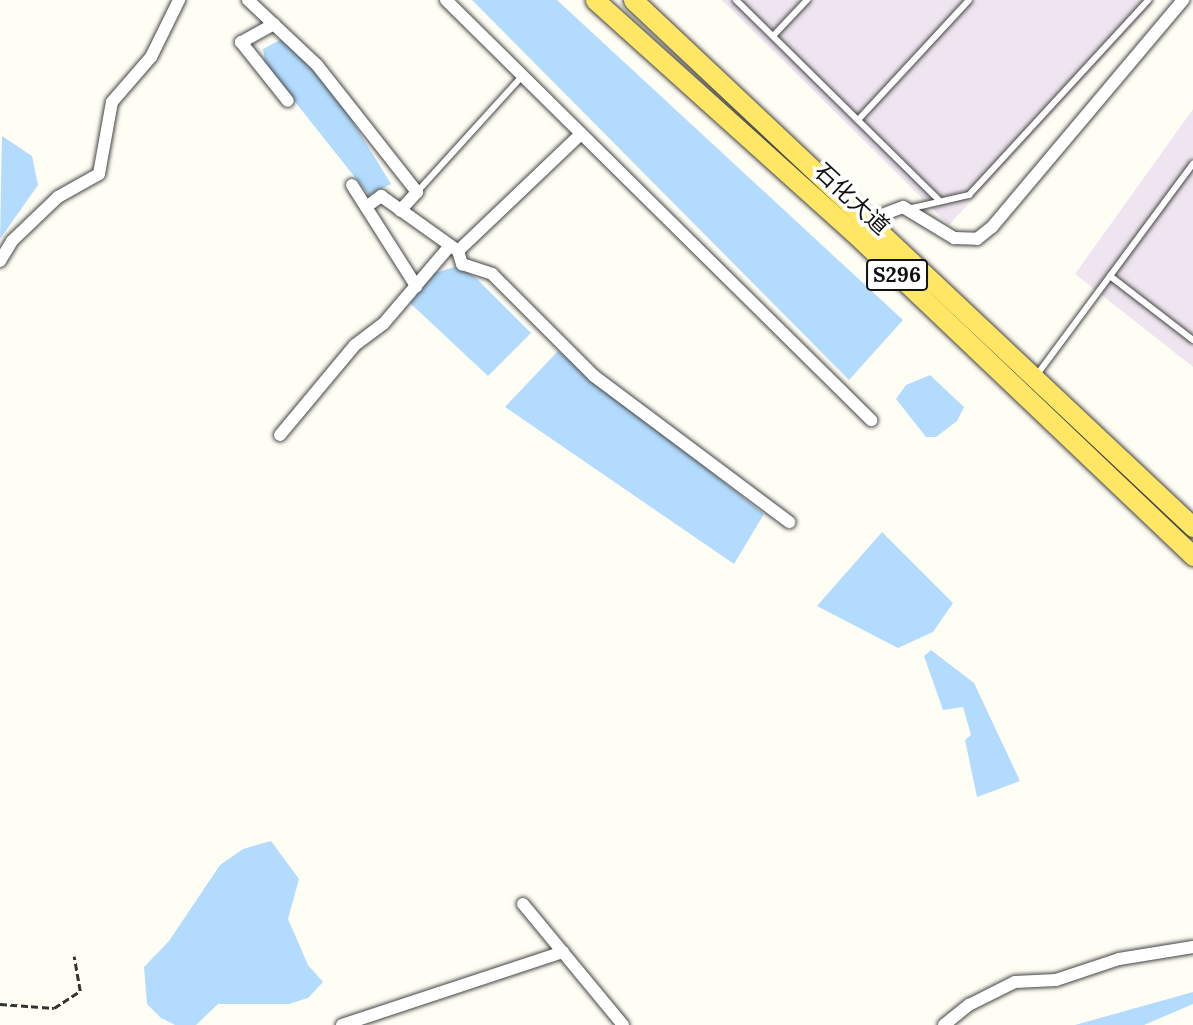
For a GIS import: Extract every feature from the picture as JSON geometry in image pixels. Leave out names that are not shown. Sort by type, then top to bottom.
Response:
[{"type":"main road","name":"石化大道","points":[[595,0],[860,226],[1034,379],[1193,527]]},
{"type":"main road","name":"石化大道","points":[[633,0],[1193,556]]},
{"type":"street","points":[[0,261],[12,241],[58,198],[99,174],[112,102],[151,57],[179,0]]},
{"type":"street","points":[[248,0],[350,103],[417,192],[400,211]]},
{"type":"street","points":[[446,0],[871,419]]},
{"type":"street","points":[[860,226],[908,209],[954,238],[977,239],[992,227],[1182,0]]},
{"type":"street","points":[[274,24],[241,42],[245,52],[288,101]]},
{"type":"street","points":[[280,435],[355,345],[384,323],[416,286],[453,250],[580,135]]},
{"type":"street","points":[[352,185],[416,286]]},
{"type":"street","points":[[366,207],[381,196],[453,250],[462,264],[492,274],[594,376],[789,522]]},
{"type":"street","points":[[523,904],[623,1025]]},
{"type":"street","points":[[944,1025],[969,1005],[1015,982],[1056,980],[1119,959],[1193,947]]},
{"type":"street","points":[[342,1025],[563,953]]},
{"type":"lane","points":[[736,0],[938,200]]},
{"type":"lane","points":[[773,36],[807,0]]},
{"type":"lane","points":[[858,120],[969,0]]},
{"type":"lane","points":[[908,209],[969,195],[1148,0]]},
{"type":"lane","points":[[417,192],[522,76]]},
{"type":"lane","points":[[1034,379],[1193,164]]},
{"type":"lane","points":[[1110,276],[1193,340]]},
{"type":"path","points":[[0,1004],[54,1008],[80,991],[74,957]]},
{"type":"shaded area","points":[[722,0],[1156,0],[949,225]]},
{"type":"shaded area","points":[[1193,109],[1193,367],[1075,274]]},
{"type":"water","points":[[472,0],[557,0],[903,320],[849,380]]},
{"type":"water","points":[[286,37],[332,88],[391,184],[369,195],[265,64],[263,49]]},
{"type":"water","points":[[2,136],[32,156],[38,185],[0,239]]},
{"type":"water","points":[[458,266],[476,278],[531,333],[488,376],[410,303],[435,273]]},
{"type":"water","points":[[558,351],[764,514],[734,564],[505,407]]},
{"type":"water","points":[[930,375],[964,407],[957,421],[936,437],[926,437],[896,399],[906,385]]},
{"type":"water","points":[[882,532],[953,603],[933,632],[898,648],[817,606]]},
{"type":"water","points":[[931,650],[974,683],[1020,781],[977,797],[965,740],[971,735],[963,707],[943,710],[924,656]]},
{"type":"water","points":[[271,841],[299,879],[288,919],[308,965],[323,982],[308,998],[289,1004],[218,1004],[196,1025],[175,1025],[161,1018],[147,1004],[144,967],[169,941],[220,865],[243,849]]},
{"type":"water","points":[[1193,992],[1193,1004],[1144,1025],[1075,1025]]}]
